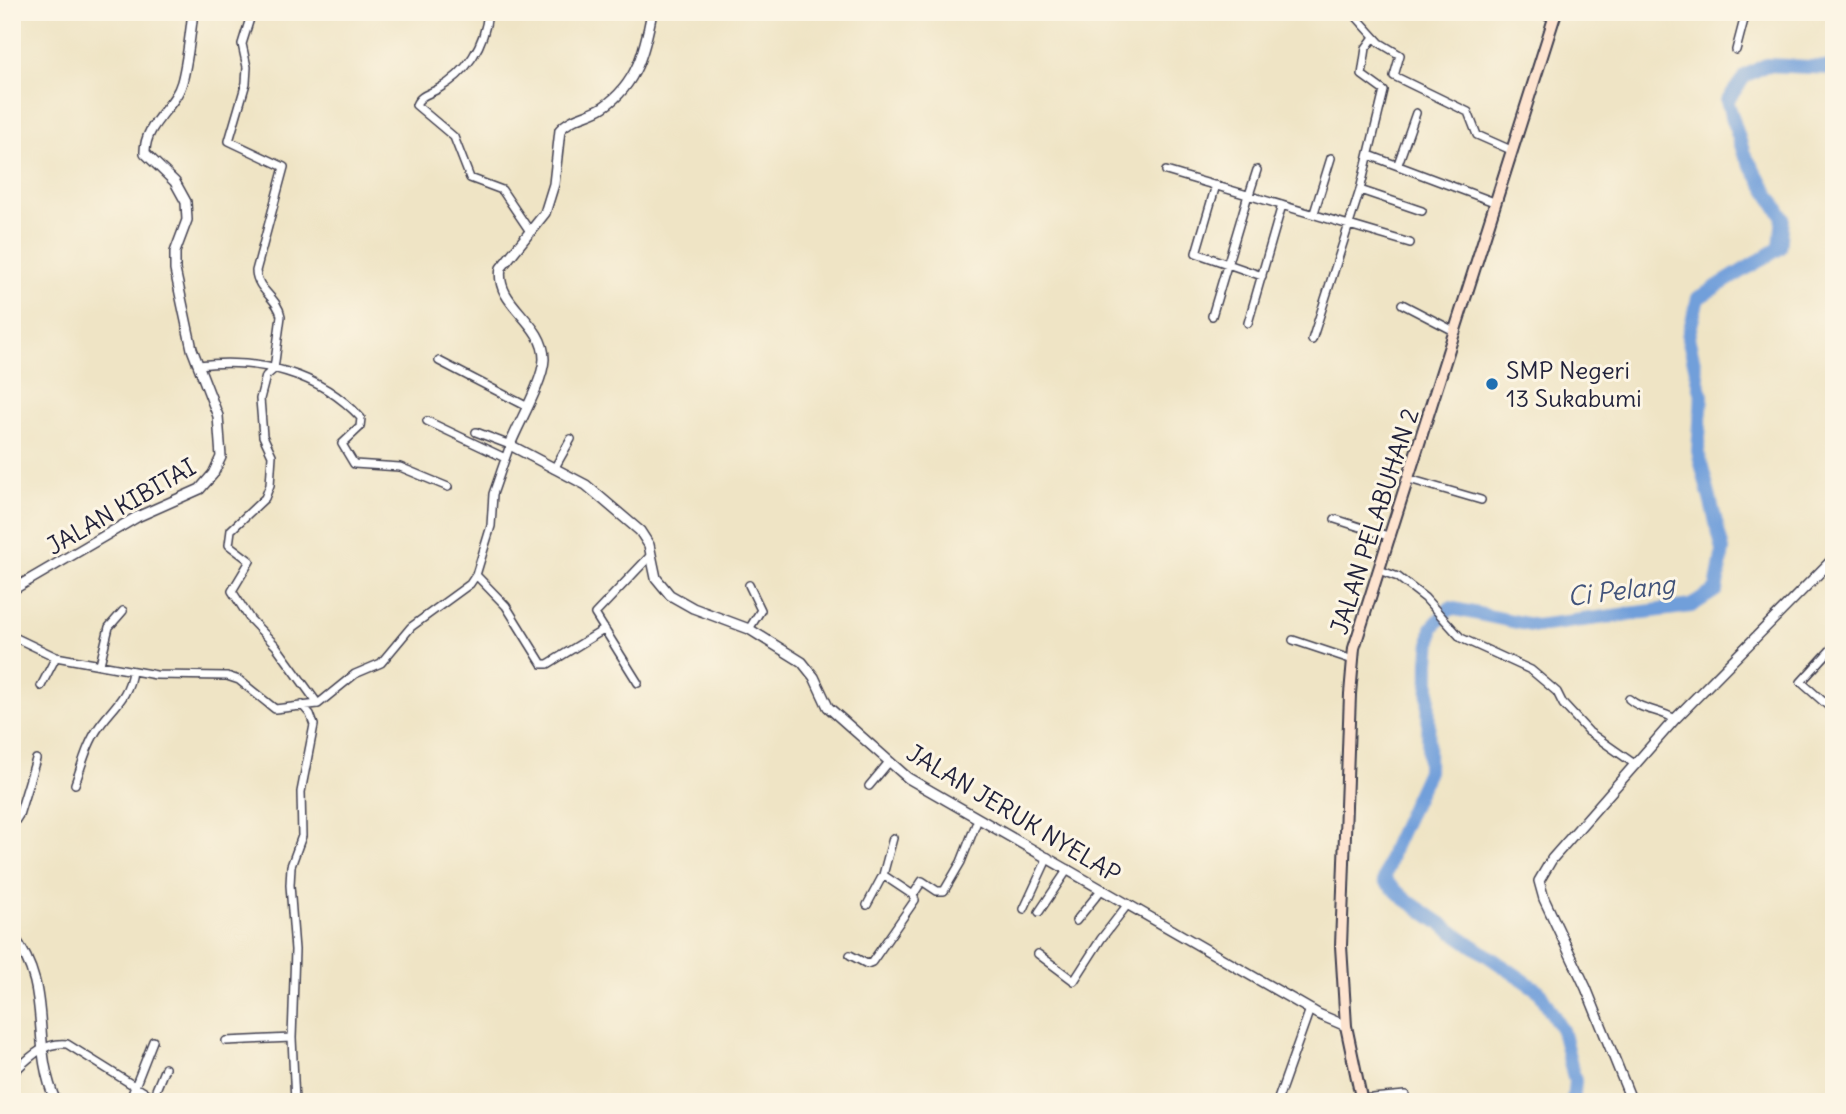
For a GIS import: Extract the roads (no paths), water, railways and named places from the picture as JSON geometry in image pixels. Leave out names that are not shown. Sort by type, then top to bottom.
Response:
[{"type":"main road","name":"JALAN PELABUHAN 2","points":[[1362,1100],[1346,1026],[1341,946],[1353,660],[1357,634],[1391,537],[1494,202],[1555,15]]},
{"type":"street","name":"JALAN KIBITAI","points":[[12,590],[137,517],[189,495],[208,481],[221,457],[222,436],[216,406],[198,365],[186,326],[174,260],[187,220],[186,202],[175,182],[145,153],[148,134],[172,102],[182,83],[193,12]]},
{"type":"street","points":[[252,12],[243,44],[247,67],[246,83],[229,141],[251,153],[282,164],[285,169],[256,271],[260,285],[280,308],[280,333],[274,369],[266,376],[260,399],[263,436],[272,456],[272,476],[265,498],[231,530],[229,545],[250,561],[232,591],[318,704]]},
{"type":"street","points":[[488,12],[483,41],[471,60],[443,86],[419,98],[416,105],[454,137],[470,178],[502,190],[531,233]]},
{"type":"street","points":[[13,637],[56,657],[132,671],[184,676],[227,676],[239,680],[275,709],[318,704],[355,674],[380,663],[411,627],[466,588],[477,575],[492,521],[493,494],[542,368],[543,349],[536,332],[503,290],[500,274],[506,259],[531,233],[545,213],[552,195],[560,130],[575,118],[604,106],[628,83],[643,56],[652,12]]},
{"type":"street","points":[[1352,12],[1374,37],[1401,56],[1394,76],[1468,112],[1477,135],[1511,150]]},
{"type":"street","points":[[1536,12],[1555,15]]},
{"type":"street","points":[[1736,50],[1746,12]]},
{"type":"street","points":[[1312,341],[1360,190],[1384,91],[1362,75],[1366,48],[1374,37]]},
{"type":"street","points":[[1398,164],[1416,113]]},
{"type":"street","points":[[1369,155],[1494,202]]},
{"type":"street","points":[[1314,213],[1331,158]]},
{"type":"street","points":[[1212,316],[1257,170]]},
{"type":"street","points":[[1166,172],[1216,184],[1410,243]]},
{"type":"street","points":[[1216,184],[1196,251],[1227,265],[1262,276]]},
{"type":"street","points":[[1360,190],[1422,211]]},
{"type":"street","points":[[1248,323],[1282,205]]},
{"type":"street","points":[[1402,304],[1456,332]]},
{"type":"street","points":[[439,361],[526,405]]},
{"type":"street","points":[[198,365],[258,364],[318,384],[346,402],[361,418],[360,427],[342,446],[357,466],[396,466],[448,487]]},
{"type":"street","points":[[427,421],[505,458]]},
{"type":"street","points":[[477,432],[510,445]]},
{"type":"street","points":[[554,468],[571,439]]},
{"type":"street","name":"JALAN JERUK NYELAP","points":[[510,445],[595,492],[640,531],[647,540],[656,578],[670,595],[693,608],[749,629],[802,662],[814,677],[828,707],[908,778],[1310,1009],[1346,1026]]},
{"type":"street","points":[[1409,479],[1481,500]]},
{"type":"street","points":[[1335,519],[1391,537]]},
{"type":"street","points":[[638,683],[595,616],[597,608],[651,555]]},
{"type":"street","points":[[1632,1102],[1586,988],[1539,885],[1552,859],[1675,719],[1834,558]]},
{"type":"street","points":[[1379,570],[1398,577],[1425,598],[1464,640],[1531,670],[1557,692],[1564,706],[1589,732],[1636,765]]},
{"type":"street","points":[[477,575],[506,606],[542,664],[548,664],[605,629]]},
{"type":"street","points":[[749,585],[761,610],[749,629]]},
{"type":"street","points":[[100,664],[108,630],[123,611]]},
{"type":"street","points":[[1293,640],[1353,660]]},
{"type":"street","points":[[1834,646],[1801,682],[1834,711]]},
{"type":"street","points":[[41,686],[56,657]]},
{"type":"street","points":[[75,784],[89,744],[99,726],[124,698],[132,671]]},
{"type":"street","points":[[1629,699],[1640,708],[1658,709],[1675,719]]},
{"type":"street","points":[[295,1102],[292,1038],[295,950],[291,866],[302,836],[301,792],[314,725],[310,714],[302,705]]},
{"type":"street","points":[[12,826],[19,815],[36,759]]},
{"type":"street","points":[[869,786],[889,762]]},
{"type":"street","points":[[913,895],[923,881],[937,891],[944,891],[961,862],[978,819]]},
{"type":"street","points":[[867,905],[883,875],[893,838]]},
{"type":"street","points":[[1024,909],[1048,857]]},
{"type":"street","points":[[1039,912],[1068,869]]},
{"type":"street","points":[[850,955],[867,964],[872,962],[915,900],[913,895],[883,875]]},
{"type":"street","points":[[1076,921],[1102,889]]},
{"type":"street","points":[[1038,954],[1074,981],[1128,904]]},
{"type":"street","points":[[12,935],[36,975],[45,1073],[56,1102]]},
{"type":"street","points":[[1277,1102],[1310,1009]]},
{"type":"street","points":[[226,1041],[292,1038]]},
{"type":"street","points":[[129,1102],[153,1041]]},
{"type":"street","points":[[12,1074],[42,1049],[57,1043],[67,1044],[155,1100],[165,1068]]},
{"type":"street","points":[[1362,1100],[1405,1095]]},
{"type":"waterway","name":"Ci Pelang","points":[[1573,1102],[1575,1081],[1562,1030],[1539,991],[1405,899],[1384,880],[1393,848],[1428,771],[1432,628],[1450,608],[1536,626],[1691,606],[1716,590],[1723,550],[1698,451],[1702,396],[1688,337],[1698,298],[1780,248],[1783,217],[1744,154],[1727,101],[1745,76],[1766,65],[1834,68]]},
{"type":"place","name":"SMP Negeri 13 Sukabumi","points":[[1492,384]]}]
